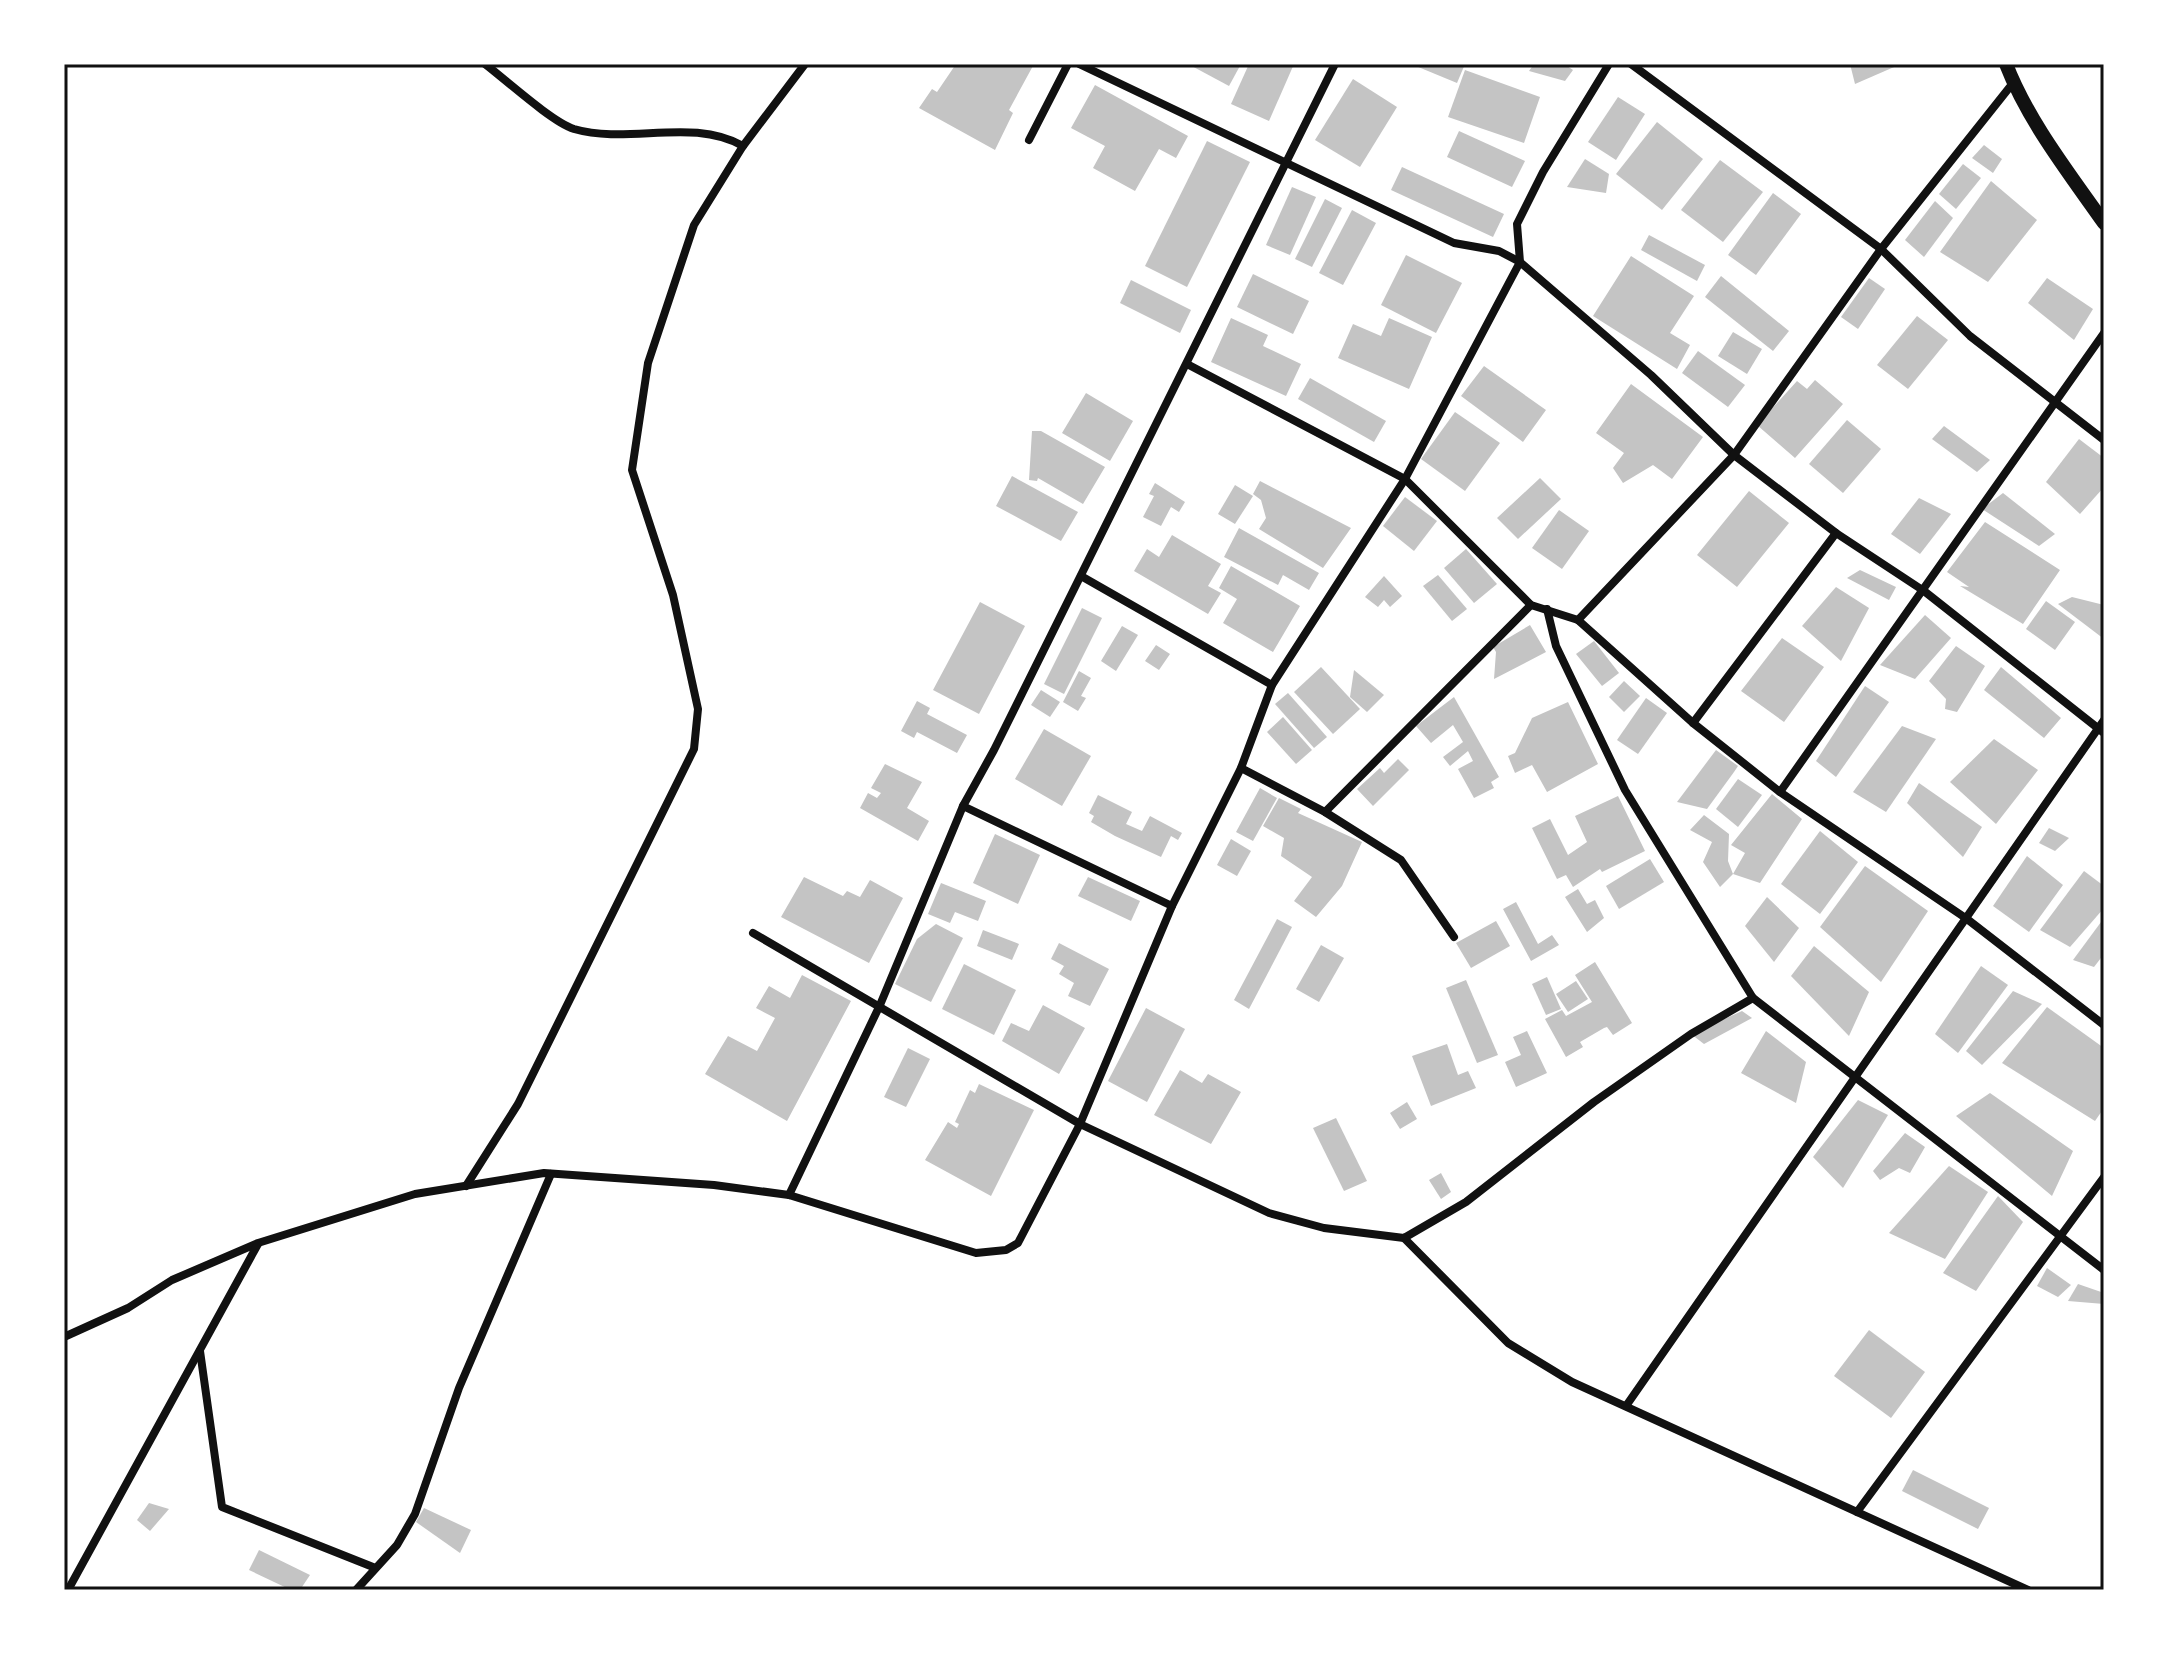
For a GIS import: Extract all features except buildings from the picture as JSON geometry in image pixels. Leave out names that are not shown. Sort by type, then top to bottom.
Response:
[{"type":"street","points":[[485,64],[571,128],[602,135],[701,133],[724,136],[743,146]]},
{"type":"street","points":[[466,1186],[518,1104],[694,749],[698,709],[673,595],[632,470],[648,363],[694,225],[743,146],[805,64]]},
{"type":"street","points":[[1029,140],[1068,64]]},
{"type":"street","points":[[1079,64],[1454,243],[1499,251],[1520,262],[1651,375],[1734,455],[1836,533],[1924,591],[2102,727],[1857,1078],[1763,1205],[1626,1406]]},
{"type":"street","points":[[789,1195],[880,1005],[963,806],[1081,576],[1335,64]]},
{"type":"street","points":[[64,1337],[128,1308],[172,1280],[258,1243],[415,1194],[551,1174],[714,1185],[789,1195],[976,1253],[1006,1250],[1018,1243],[1080,1124],[1172,906],[1241,768],[1272,685],[1405,479],[1520,262],[1517,224],[1543,172],[1609,64]]},
{"type":"street","points":[[1631,64],[1881,249],[1970,336],[2104,440]]},
{"type":"street","points":[[2006,64],[2013,83],[2060,161],[2104,223]]},
{"type":"street","points":[[1578,620],[1734,455],[1881,249],[2013,83]]},
{"type":"street","points":[[1780,792],[2104,333]]},
{"type":"street","points":[[1187,364],[1405,479],[1531,605],[1578,620],[1693,723],[1780,792],[1967,919],[2104,1025]]},
{"type":"street","points":[[1693,723],[1836,533]]},
{"type":"street","points":[[1081,576],[1272,685]]},
{"type":"street","points":[[1325,812],[1531,605]]},
{"type":"street","points":[[1547,609],[1556,646],[1625,790],[1753,998],[2104,1270]]},
{"type":"street","points":[[1241,768],[1325,812],[1401,860],[1454,937]]},
{"type":"street","points":[[963,806],[1172,906]]},
{"type":"street","points":[[753,933],[1080,1124],[1269,1213],[1324,1228],[1404,1238],[1466,1202],[1594,1102],[1691,1034],[1753,998]]},
{"type":"street","points":[[356,1590],[373,1567],[397,1545],[415,1514],[459,1388],[551,1174]]},
{"type":"street","points":[[1857,1512],[2104,1177]]},
{"type":"street","points":[[1404,1238],[1508,1343],[1572,1382],[2028,1590]]},
{"type":"street","points":[[68,1590],[258,1243]]},
{"type":"street","points":[[199,1350],[222,1507],[373,1567]]}]
